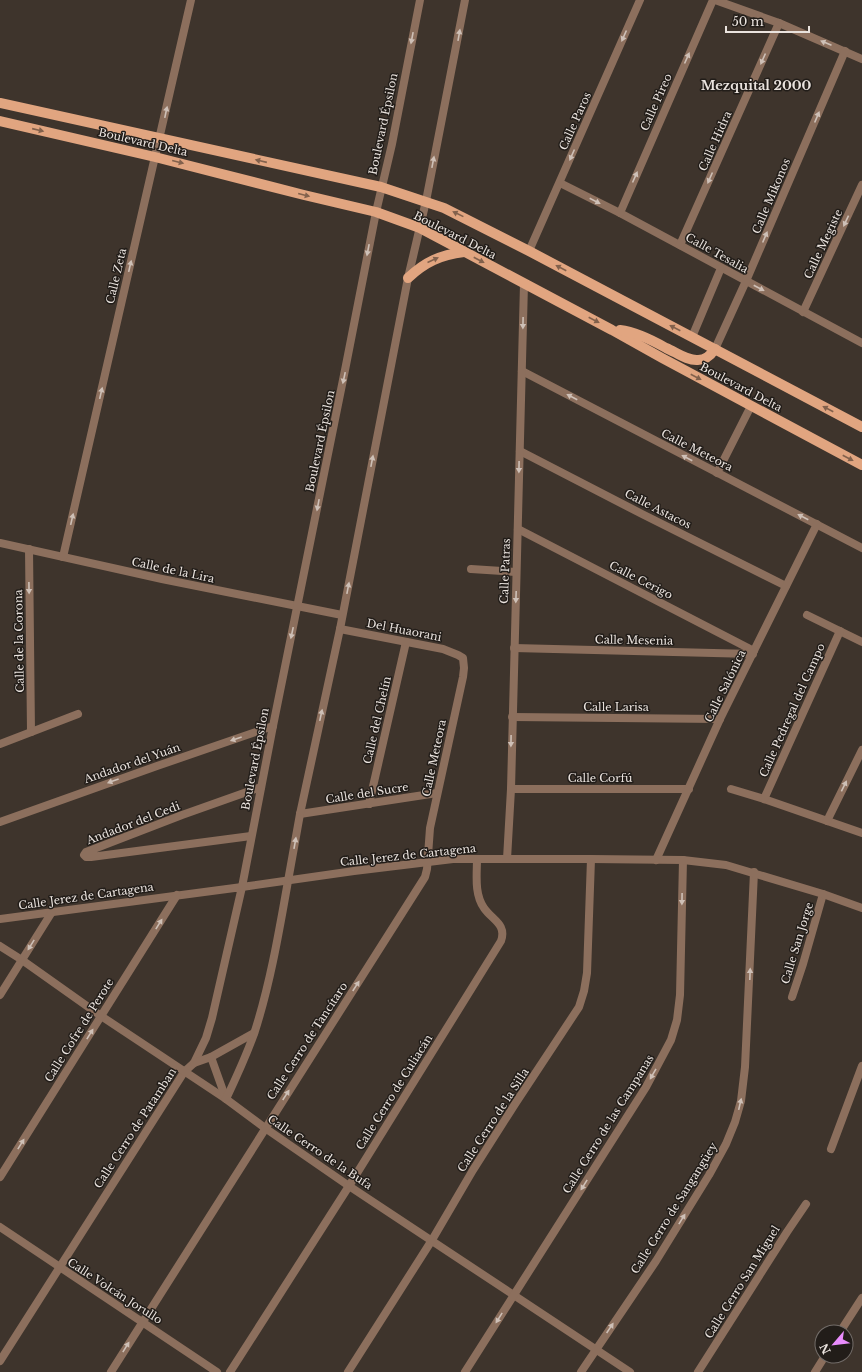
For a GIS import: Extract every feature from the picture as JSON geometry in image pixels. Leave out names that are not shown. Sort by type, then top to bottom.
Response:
[{"type":"main road","name":"Boulevard Delta","points":[[0,103],[381,187],[450,210],[862,427]]},
{"type":"main road","name":"Boulevard Delta","points":[[0,121],[155,156],[304,195],[376,212],[420,228],[862,465]]},
{"type":"main road","points":[[408,278],[421,266],[441,256],[464,252]]},
{"type":"main road","points":[[612,330],[624,331],[645,337],[687,359],[697,361],[705,359],[715,349]]},
{"type":"street","name":"Calle Zeta","points":[[63,558],[191,0]]},
{"type":"street","name":"Boulevard Épsilon","points":[[242,887],[381,187],[392,144],[420,0]]},
{"type":"street","points":[[226,1099],[241,1068],[254,1033],[268,983],[300,814],[340,629],[408,278],[426,201],[465,0]]},
{"type":"street","name":"Calle Paros","points":[[529,251],[640,0]]},
{"type":"street","points":[[714,0],[779,23],[862,59]]},
{"type":"street","name":"Calle Pireo","points":[[620,213],[714,0]]},
{"type":"street","name":"Calle Hidra","points":[[680,245],[779,23]]},
{"type":"street","name":"Calle Mikonos","points":[[715,349],[746,281],[845,51]]},
{"type":"street","name":"Calle Tesalia","points":[[560,183],[620,213],[862,343]]},
{"type":"street","name":"Calle Megiste","points":[[803,312],[862,185]]},
{"type":"street","points":[[692,337],[721,268]]},
{"type":"street","name":"Calle Patras","points":[[507,859],[511,789],[524,284]]},
{"type":"street","name":"Calle Meteora","points":[[522,371],[862,548]]},
{"type":"street","points":[[717,473],[752,406]]},
{"type":"street","name":"Calle Astacos","points":[[520,451],[786,586]]},
{"type":"street","name":"Calle Salónica","points":[[656,860],[720,719],[817,524]]},
{"type":"street","name":"Calle Cerigo","points":[[518,529],[754,653]]},
{"type":"street","name":"Calle de la Lira","points":[[0,543],[63,558],[342,615]]},
{"type":"street","name":"Calle de la Corona","points":[[29,549],[31,732]]},
{"type":"street","points":[[471,569],[516,572]]},
{"type":"street","points":[[807,615],[862,642]]},
{"type":"street","name":"Del Huaorani","points":[[340,629],[443,649],[463,658]]},
{"type":"street","name":"Calle Pedregal del Campo","points":[[764,799],[840,631]]},
{"type":"street","name":"Calle del Chelín","points":[[369,804],[406,642]]},
{"type":"street","name":"Calle Mesenia","points":[[514,648],[754,653]]},
{"type":"street","name":"Calle Meteora","points":[[427,862],[429,835],[463,677],[463,658]]},
{"type":"street","points":[[0,744],[78,714]]},
{"type":"street","name":"Calle Larisa","points":[[512,717],[720,719]]},
{"type":"street","name":"Andador del Yuán","points":[[0,822],[273,726]]},
{"type":"street","points":[[827,821],[862,750]]},
{"type":"street","name":"Andador del Cedi","points":[[252,836],[86,857],[84,855],[86,852],[182,815],[261,787]]},
{"type":"street","name":"Calle Corfú","points":[[511,789],[689,789]]},
{"type":"street","points":[[731,789],[862,833]]},
{"type":"street","name":"Calle del Sucre","points":[[300,814],[437,794]]},
{"type":"street","name":"Calle Jerez de Cartagena","points":[[0,919],[354,871],[427,862],[477,859],[683,860],[726,865],[754,872],[862,908]]},
{"type":"street","name":"Calle Cerro de Culiacán","points":[[230,1372],[349,1186],[501,941],[503,936],[502,928],[484,908],[480,901],[477,859]]},
{"type":"street","name":"Calle Cerro de la Silla","points":[[348,1372],[432,1240],[473,1170],[579,1007],[587,974],[591,859]]},
{"type":"street","name":"Calle Cerro de las Campanas","points":[[464,1372],[646,1087],[671,1040],[677,1020],[680,995],[683,860]]},
{"type":"street","name":"Calle Cerro de Tancítaro","points":[[111,1372],[142,1321],[420,886],[425,877],[427,862]]},
{"type":"street","name":"Calle Cerro de Sangangüey","points":[[581,1372],[656,1260],[709,1175],[726,1144],[735,1122],[741,1101],[745,1067],[754,872]]},
{"type":"street","name":"Calle Cerro de Patamban","points":[[0,1361],[184,1072],[194,1063],[206,1038],[212,1018],[242,887]]},
{"type":"street","name":"Calle San Jorge","points":[[792,997],[823,894]]},
{"type":"street","name":"Calle Cofre de Perote","points":[[0,1177],[177,895]]},
{"type":"street","points":[[0,995],[52,912]]},
{"type":"street","name":"Calle Cerro de la Bufa","points":[[0,946],[101,1016],[226,1099],[349,1186],[630,1372]]},
{"type":"street","points":[[194,1063],[211,1057],[254,1033]]},
{"type":"street","points":[[211,1057],[226,1099]]},
{"type":"street","points":[[831,1149],[862,1066]]},
{"type":"street","name":"Calle Cerro San Miguel","points":[[698,1372],[806,1204]]},
{"type":"street","name":"Calle Volcán Jorullo","points":[[0,1227],[218,1372]]},
{"type":"street","points":[[845,1324],[862,1298]]},
{"type":"district","name":"Mezquital 2000","points":[[756,85]]}]
